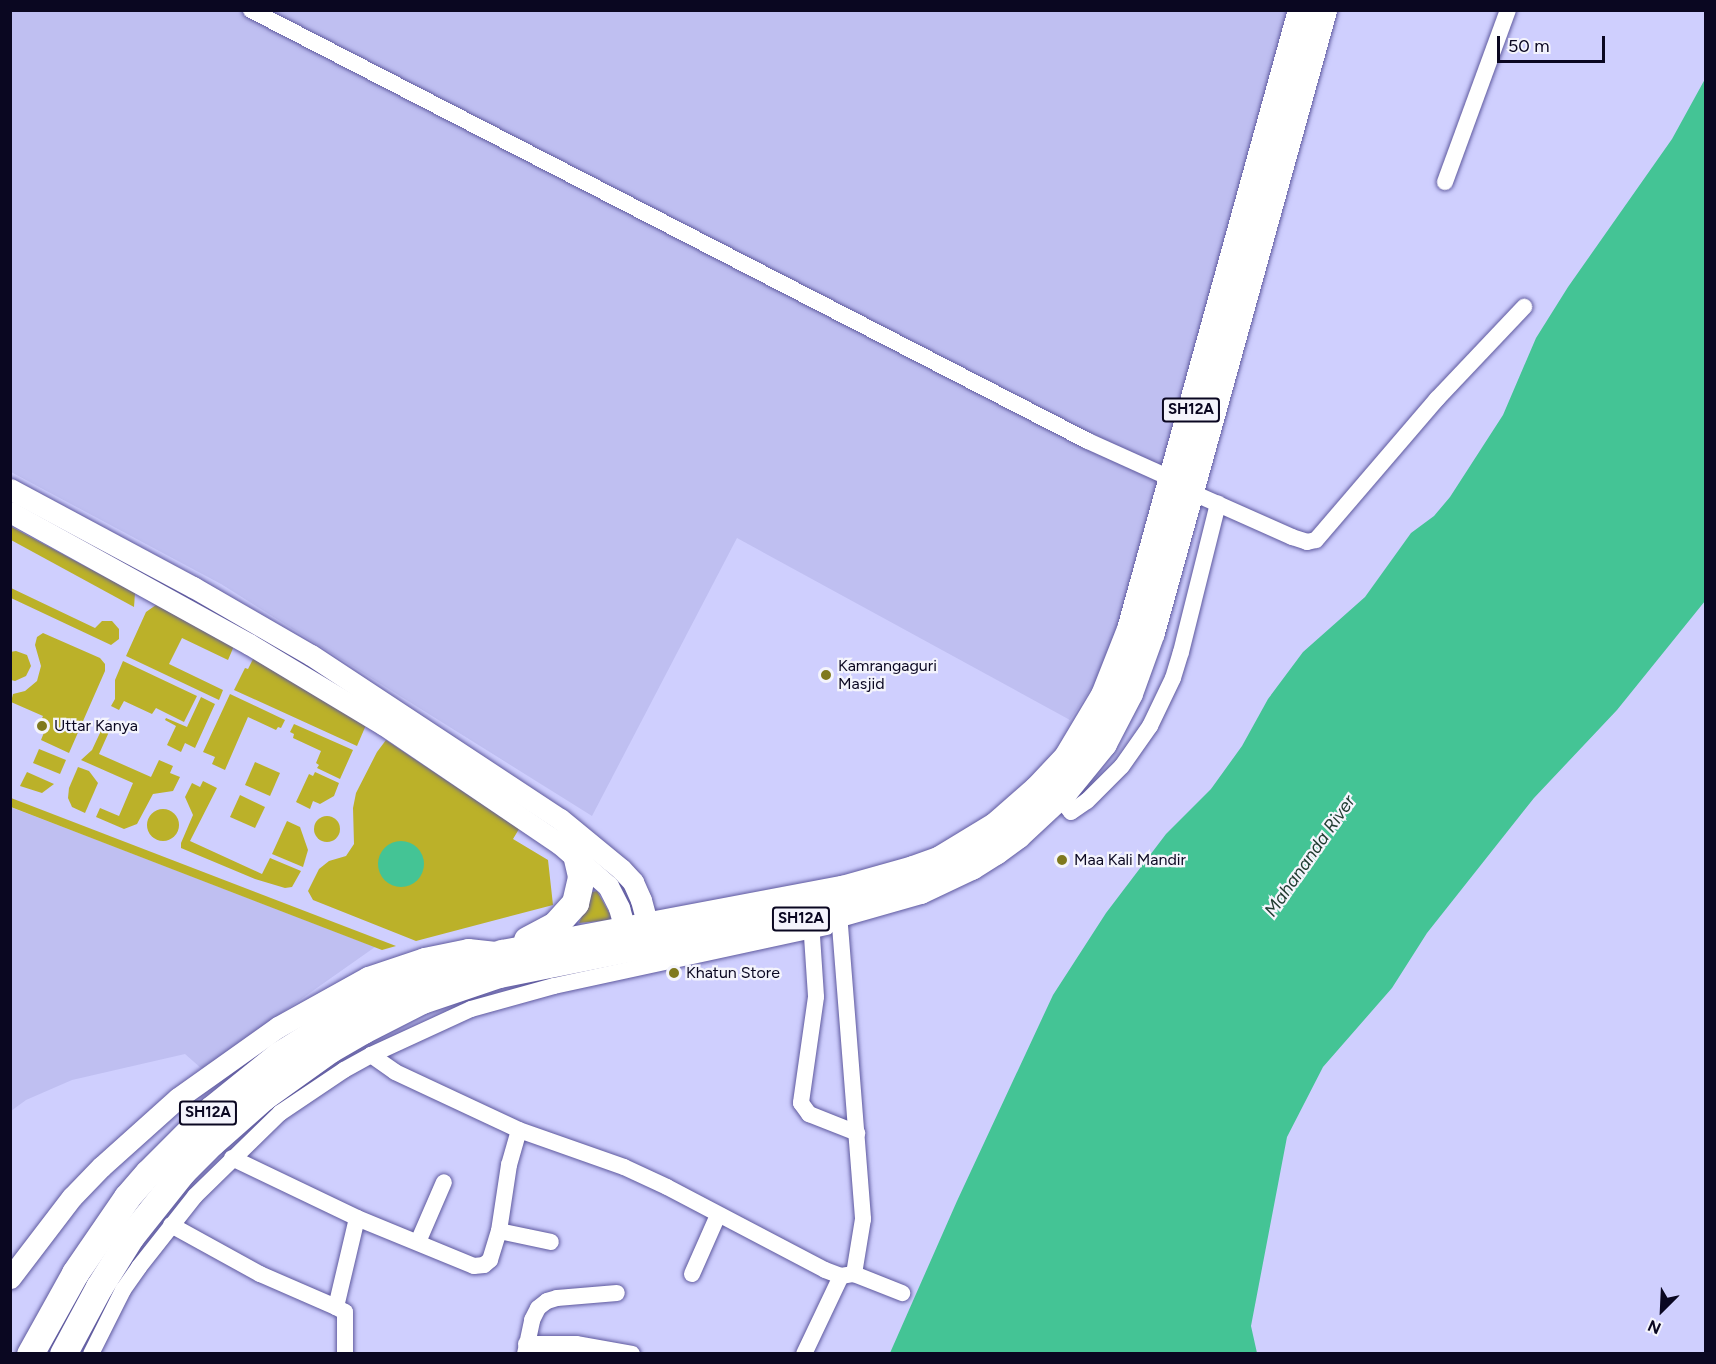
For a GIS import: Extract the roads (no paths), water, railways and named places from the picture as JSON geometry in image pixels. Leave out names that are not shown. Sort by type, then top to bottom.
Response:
[{"type":"main road","name":"SH12A","points":[[30,1353],[75,1273],[127,1197],[212,1109],[279,1055],[362,1005],[422,978],[501,953],[641,942],[811,924],[840,918],[928,886],[995,851],[1048,793],[1111,744],[1129,719],[1160,652],[1188,545],[1181,485],[1301,10]]},
{"type":"main road","name":"SH12A","points":[[63,1353],[111,1269],[154,1206],[212,1142],[295,1073],[346,1040],[422,1000],[499,974],[641,942],[770,903],[812,883],[902,856],[1048,793],[1088,725],[1119,659],[1181,485],[1323,10]]},
{"type":"main road","points":[[501,953],[555,925],[569,912],[580,886],[577,858]]},
{"type":"street","points":[[251,10],[1078,436],[1218,504],[1307,542],[1316,540],[1451,383],[1524,308]]},
{"type":"street","points":[[1445,182],[1508,10]]},
{"type":"street","points":[[10,489],[311,655],[389,717],[554,827],[613,861],[633,882],[641,942]]},
{"type":"street","points":[[1048,793],[1071,812],[1079,807],[1122,766],[1150,726],[1181,652],[1218,504]]},
{"type":"street","points":[[10,512],[249,644],[389,717]]},
{"type":"street","points":[[74,548],[84,528]]},
{"type":"street","points":[[554,827],[577,858],[608,886],[641,942]]},
{"type":"street","points":[[804,1353],[848,1275],[862,1220],[840,918]]},
{"type":"street","points":[[811,924],[816,997],[801,1103],[809,1114],[857,1133]]},
{"type":"street","points":[[91,1353],[123,1290],[171,1225],[232,1158],[280,1113],[371,1054],[471,1010],[554,986],[641,942]]},
{"type":"street","points":[[10,1278],[72,1197],[108,1160],[177,1098],[278,1027],[368,977],[424,958],[468,949],[501,953]]},
{"type":"street","points":[[371,1054],[395,1072],[519,1130],[624,1167],[718,1215],[848,1275],[902,1293]]},
{"type":"street","points":[[232,1158],[357,1218],[474,1266],[484,1265],[490,1260],[499,1231],[509,1166],[519,1130]]},
{"type":"street","points":[[418,1242],[444,1182]]},
{"type":"street","points":[[692,1274],[718,1215]]},
{"type":"street","points":[[336,1307],[357,1218]]},
{"type":"street","points":[[171,1225],[260,1274],[345,1312],[345,1353]]},
{"type":"street","points":[[499,1231],[551,1242]]},
{"type":"street","points":[[617,1293],[557,1298],[547,1301],[538,1308],[532,1320],[526,1349],[576,1344],[632,1353]]},
{"type":"water","name":"Mahananda River","points":[[1705,79],[1705,601],[1617,710],[1534,798],[1427,933],[1392,988],[1323,1067],[1287,1137],[1251,1326],[1257,1353],[890,1353],[957,1201],[1053,995],[1106,913],[1166,834],[1211,789],[1242,746],[1268,699],[1303,652],[1365,597],[1411,533],[1434,516],[1450,497],[1503,415],[1536,338],[1568,287],[1672,139]]},
{"type":"water","points":[[401,841],[417,848],[424,864],[417,880],[401,887],[385,880],[378,864],[385,848]]},
{"type":"place","name":"Kamrangaguri Masjid","points":[[826,675]]},
{"type":"place","name":"Uttar Kanya","points":[[42,726]]},
{"type":"place","name":"Maa Kali Mandir","points":[[1062,860]]},
{"type":"place","name":"Khatun Store","points":[[674,973]]}]
